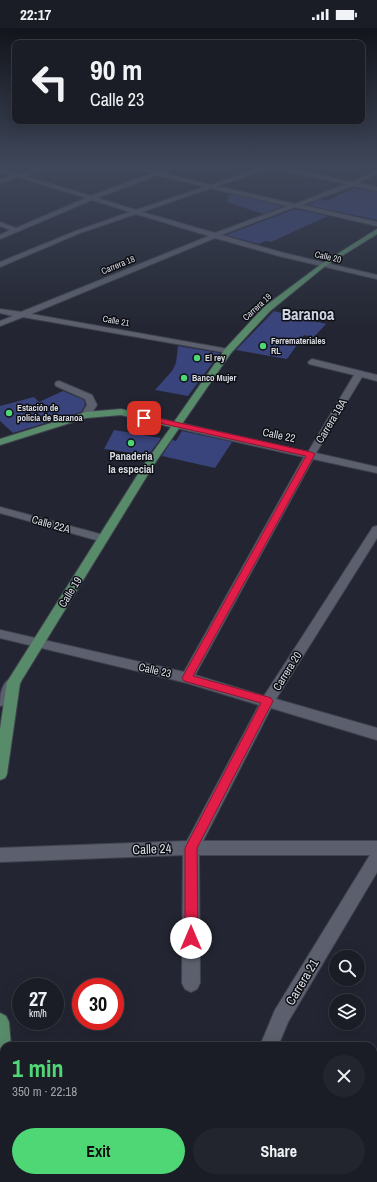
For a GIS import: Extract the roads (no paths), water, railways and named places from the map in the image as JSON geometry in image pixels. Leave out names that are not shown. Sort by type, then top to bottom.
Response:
[{"type":"main road","name":"Carrera 19","points":[[176,425],[228,351],[267,309],[322,266],[377,231]]},
{"type":"main road","points":[[0,442],[86,415],[121,412],[176,425]]},
{"type":"main road","name":"Calle 19","points":[[0,774],[14,682],[150,463],[176,425]]},
{"type":"main road","points":[[0,1022],[2,1042]]},
{"type":"street","points":[[0,237],[39,220]]},
{"type":"street","points":[[0,265],[78,232],[113,220]]},
{"type":"street","name":"Calle 20","points":[[162,220],[322,266],[377,277]]},
{"type":"street","name":"Carrera 18","points":[[0,324],[214,236],[257,220]]},
{"type":"street","points":[[358,220],[377,224]]},
{"type":"street","points":[[0,224],[15,230]]},
{"type":"street","name":"Calle 21","points":[[0,311],[228,351]]},
{"type":"street","points":[[312,362],[377,378]]},
{"type":"street","name":"Carrera 19A","points":[[187,678],[311,454],[359,374]]},
{"type":"street","points":[[59,384],[89,397],[92,405],[86,415]]},
{"type":"street","name":"Calle 22","points":[[176,425],[377,470]]},
{"type":"street","name":"Calle 22A","points":[[0,510],[103,538]]},
{"type":"street","name":"Carrera 20","points":[[191,983],[191,848],[268,701],[377,529]]},
{"type":"street","name":"Calle 23","points":[[0,634],[187,678],[377,734]]},
{"type":"street","points":[[0,701],[14,682]]},
{"type":"street","name":"Calle 24","points":[[0,855],[191,848],[377,848]]},
{"type":"street","name":"Carrera 21","points":[[271,1042],[281,1016],[377,858]]},
{"type":"place","name":"Ferremateriales RL","points":[[263,346]]},
{"type":"place","name":"El rey","points":[[197,358]]},
{"type":"place","name":"Banco Mujer","points":[[184,378]]},
{"type":"place","name":"Estación de policía de Baranoa","points":[[9,413]]},
{"type":"place","name":"Panaderia la especial","points":[[131,443]]},
{"type":"district","name":"Baranoa","points":[[308,314]]}]
